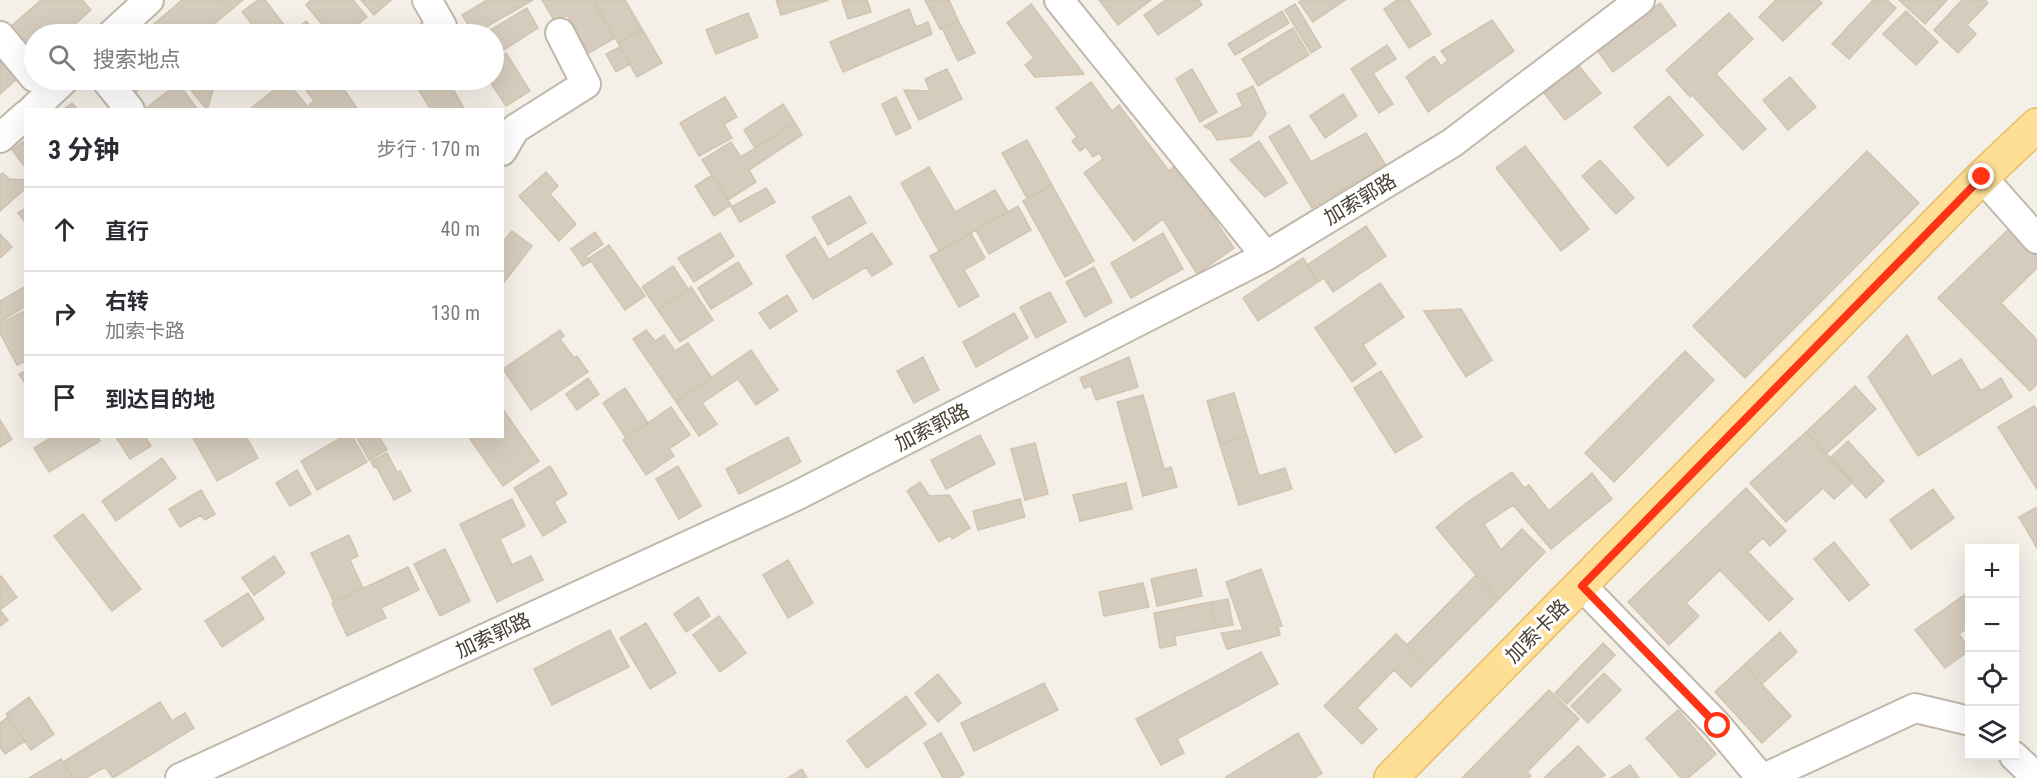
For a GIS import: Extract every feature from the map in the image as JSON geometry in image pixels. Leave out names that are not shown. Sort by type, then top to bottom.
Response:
[{"type":"main road","name":"加索卡路","points":[[1391,778],[1982,177],[2037,125]]},
{"type":"street","points":[[123,24],[149,0]]},
{"type":"street","points":[[427,0],[441,24]]},
{"type":"street","points":[[1059,0],[1266,255]]},
{"type":"street","name":"加索郭路","points":[[180,778],[796,496],[1266,255],[1452,143],[1640,0]]},
{"type":"street","points":[[504,148],[515,129],[586,84],[560,33]]},
{"type":"street","points":[[0,36],[24,65]]},
{"type":"street","points":[[114,90],[128,108]]},
{"type":"street","points":[[0,138],[24,117]]},
{"type":"street","points":[[1982,177],[2037,239]]},
{"type":"street","points":[[1582,586],[1718,726],[1762,778],[1915,708],[1965,720]]},
{"type":"street","points":[[2018,760],[2037,778]]},
{"type":"building","points":[[41,0],[82,0],[91,10],[75,24],[24,24],[24,45],[9,28]]},
{"type":"building","points":[[182,0],[222,0],[231,10],[214,24],[154,24]]},
{"type":"building","points":[[222,0],[243,0],[231,10]]},
{"type":"building","points":[[258,0],[265,0],[283,24],[252,24],[242,12]]},
{"type":"building","points":[[311,0],[353,0],[367,17],[358,24],[322,24],[306,5]]},
{"type":"building","points":[[361,0],[391,0],[374,15]]},
{"type":"building","points":[[487,0],[533,0],[491,24],[468,24],[462,15]]},
{"type":"building","points":[[542,0],[593,0],[615,38],[589,53],[567,15],[555,22]]},
{"type":"building","points":[[593,0],[625,0],[642,29],[618,43]]},
{"type":"building","points":[[776,0],[829,0],[781,15]]},
{"type":"building","points":[[842,0],[867,0],[871,12],[848,19]]},
{"type":"building","points":[[925,0],[949,0],[958,20],[940,29]]},
{"type":"building","points":[[1099,0],[1151,0],[1118,25]]},
{"type":"building","points":[[1166,0],[1199,0],[1202,5],[1158,35],[1144,15]]},
{"type":"building","points":[[1303,0],[1345,0],[1313,22],[1299,2]]},
{"type":"building","points":[[1397,0],[1409,0],[1431,34],[1409,48],[1384,9]]},
{"type":"building","points":[[1776,0],[1819,0],[1822,3],[1783,41],[1759,17]]},
{"type":"building","points":[[1873,0],[1887,0],[1896,8],[1849,59],[1832,44]]},
{"type":"building","points":[[1899,0],[1947,0],[1925,24]]},
{"type":"building","points":[[1962,0],[1985,0],[1988,3],[1967,25],[1976,34],[1958,53],[1934,30]]},
{"type":"building","points":[[1660,3],[1676,25],[1613,72],[1597,50]]},
{"type":"building","points":[[1031,4],[1084,74],[1035,77],[1025,65],[1034,58],[1007,23]]},
{"type":"building","points":[[1295,4],[1321,47],[1311,53],[1285,10]]},
{"type":"building","points":[[527,8],[538,28],[504,50],[504,24],[501,24]]},
{"type":"building","points":[[909,9],[916,27],[928,22],[932,34],[843,72],[830,42]]},
{"type":"building","points":[[1282,11],[1289,23],[1235,55],[1228,44]]},
{"type":"building","points":[[1906,11],[1938,42],[1916,65],[1883,34]]},
{"type":"building","points":[[748,13],[758,37],[716,54],[706,30]]},
{"type":"building","points":[[1729,13],[1753,39],[1716,74],[1766,129],[1743,150],[1666,70]]},
{"type":"building","points":[[958,20],[975,53],[958,61],[942,28]]},
{"type":"building","points":[[1492,20],[1514,51],[1428,112],[1406,77],[1434,56],[1441,66],[1448,60],[1441,51]]},
{"type":"building","points":[[1293,28],[1309,55],[1258,86],[1242,59]]},
{"type":"building","points":[[642,29],[662,63],[637,77],[618,43]]},
{"type":"building","points":[[1387,45],[1396,59],[1373,73],[1393,104],[1379,113],[1351,69]]},
{"type":"building","points":[[620,47],[630,64],[616,72],[606,54]]},
{"type":"building","points":[[506,53],[530,91],[506,106],[496,90],[504,90],[504,54]]},
{"type":"building","points":[[0,60],[17,79],[0,94]]},
{"type":"building","points":[[1579,66],[1601,93],[1565,120],[1544,93]]},
{"type":"building","points":[[947,69],[962,99],[919,120],[904,90],[930,91],[925,79]]},
{"type":"building","points":[[1192,69],[1217,112],[1200,122],[1176,79]]},
{"type":"building","points":[[1790,77],[1816,107],[1788,130],[1763,100]]},
{"type":"building","points":[[1091,82],[1112,111],[1119,105],[1169,171],[1177,164],[1234,248],[1197,274],[1163,219],[1134,241],[1084,173],[1103,159],[1099,153],[1093,157],[1086,147],[1080,151],[1072,141],[1077,137],[1056,108]]},
{"type":"building","points":[[1253,86],[1266,114],[1251,136],[1217,140],[1211,130],[1204,126],[1243,106],[1237,94]]},
{"type":"building","points":[[169,90],[183,90],[197,108],[146,108]]},
{"type":"building","points":[[191,90],[213,90],[208,108]]},
{"type":"building","points":[[274,90],[294,90],[308,108],[251,108]]},
{"type":"building","points":[[306,90],[345,90],[357,108],[311,108],[309,105],[314,101]]},
{"type":"building","points":[[419,90],[454,90],[464,108],[430,108]]},
{"type":"building","points":[[1343,94],[1357,116],[1325,138],[1310,116]]},
{"type":"building","points":[[1669,96],[1703,135],[1668,166],[1634,127]]},
{"type":"building","points":[[725,97],[737,117],[724,124],[732,138],[699,156],[680,123]]},
{"type":"building","points":[[896,97],[911,128],[896,135],[882,104]]},
{"type":"building","points":[[72,103],[76,108],[66,108]]},
{"type":"building","points":[[783,104],[795,123],[755,148],[744,130]]},
{"type":"building","points":[[795,123],[802,135],[749,170],[756,182],[728,200],[702,160],[731,142],[741,157]]},
{"type":"building","points":[[1289,125],[1311,162],[1366,133],[1385,164],[1312,208],[1269,137]]},
{"type":"building","points":[[1027,140],[1052,185],[1027,198],[1002,153]]},
{"type":"building","points":[[24,141],[24,165],[12,150]]},
{"type":"building","points":[[1259,141],[1287,183],[1265,197],[1230,160]]},
{"type":"building","points":[[1525,146],[1589,229],[1561,251],[1496,168]]},
{"type":"building","points":[[1867,151],[1919,203],[1745,378],[1693,326]]},
{"type":"building","points":[[1600,160],[1634,198],[1616,214],[1582,176]]},
{"type":"building","points":[[929,167],[955,212],[995,190],[1008,212],[939,251],[901,183]]},
{"type":"building","points":[[546,172],[558,186],[550,194],[576,224],[559,241],[519,196]]},
{"type":"building","points":[[3,173],[9,179],[24,180],[24,190],[0,211],[0,175]]},
{"type":"building","points":[[712,175],[731,205],[714,216],[695,186]]},
{"type":"building","points":[[1052,185],[1094,261],[1065,277],[1023,201]]},
{"type":"building","points":[[766,188],[775,202],[740,222],[731,207]]},
{"type":"building","points":[[850,196],[866,223],[828,245],[812,217]]},
{"type":"building","points":[[1018,206],[1031,230],[989,254],[976,230]]},
{"type":"building","points":[[24,209],[24,220],[18,213]]},
{"type":"building","points":[[1366,226],[1386,256],[1333,292],[1324,278],[1318,282],[1307,265]]},
{"type":"building","points":[[2012,226],[2037,252],[2037,268],[2001,303],[2037,340],[2037,384],[2030,391],[1938,298]]},
{"type":"building","points":[[512,231],[532,246],[504,282],[504,241]]},
{"type":"building","points":[[595,232],[603,244],[586,256],[590,262],[583,266],[571,249]]},
{"type":"building","points":[[720,233],[734,256],[694,282],[678,258]]},
{"type":"building","points":[[872,233],[892,264],[872,276],[866,267],[813,299],[786,256],[815,237],[829,260]]},
{"type":"building","points":[[971,233],[985,258],[964,270],[979,296],[959,307],[930,256]]},
{"type":"building","points":[[1163,233],[1183,269],[1131,298],[1111,263]]},
{"type":"building","points":[[0,234],[12,247],[0,258]]},
{"type":"building","points":[[609,245],[645,296],[625,310],[589,258]]},
{"type":"building","points":[[1303,258],[1318,282],[1258,321],[1243,298]]},
{"type":"building","points":[[738,262],[752,284],[711,309],[698,288]]},
{"type":"building","points":[[673,266],[688,289],[658,310],[642,287]]},
{"type":"building","points":[[1094,267],[1112,302],[1085,317],[1066,282]]},
{"type":"building","points":[[1380,283],[1404,317],[1363,345],[1376,364],[1352,382],[1315,328]]},
{"type":"building","points":[[24,287],[24,307],[0,322],[0,301]]},
{"type":"building","points":[[691,287],[713,320],[680,342],[658,310]]},
{"type":"building","points":[[1050,292],[1066,322],[1036,338],[1020,307]]},
{"type":"building","points":[[787,295],[797,311],[770,329],[759,313]]},
{"type":"building","points":[[1461,309],[1492,360],[1466,377],[1424,311]]},
{"type":"building","points":[[24,311],[24,362],[17,365],[0,333],[0,324]]},
{"type":"building","points":[[1014,313],[1028,338],[976,367],[963,342]]},
{"type":"building","points":[[560,330],[564,336],[560,339],[574,358],[577,356],[588,372],[531,410],[504,368]]},
{"type":"building","points":[[646,330],[655,341],[664,335],[675,351],[688,343],[711,377],[676,402],[633,339]]},
{"type":"building","points":[[1907,335],[1932,377],[1961,359],[1981,391],[2001,378],[2012,397],[1918,456],[1868,377]]},
{"type":"building","points":[[751,350],[778,390],[756,405],[738,379],[702,403],[717,424],[699,436],[676,402]]},
{"type":"building","points":[[1685,351],[1714,380],[1614,482],[1585,453]]},
{"type":"building","points":[[923,357],[939,390],[914,403],[897,371]]},
{"type":"building","points":[[1129,357],[1138,387],[1096,400],[1091,386],[1084,388],[1080,378]]},
{"type":"building","points":[[1381,371],[1422,437],[1395,453],[1354,388]]},
{"type":"building","points":[[24,372],[24,382],[19,374]]},
{"type":"building","points":[[588,378],[599,394],[577,410],[566,394]]},
{"type":"building","points":[[1855,386],[1876,409],[1826,454],[1806,432]]},
{"type":"building","points":[[625,388],[648,423],[626,438],[603,403]]},
{"type":"building","points":[[1234,393],[1247,436],[1220,445],[1207,401]]},
{"type":"building","points":[[1143,395],[1164,469],[1171,467],[1177,487],[1143,496],[1117,402]]},
{"type":"building","points":[[2034,406],[2037,410],[2037,489],[1998,427]]},
{"type":"building","points":[[671,407],[690,435],[669,449],[674,456],[646,475],[623,440]]},
{"type":"building","points":[[504,411],[539,461],[503,486],[469,438],[504,438]]},
{"type":"building","points":[[0,420],[12,439],[0,447]]},
{"type":"building","points":[[1806,432],[1853,482],[1834,499],[1823,488],[1786,522],[1750,483]]},
{"type":"building","points":[[980,435],[995,464],[946,489],[931,460]]},
{"type":"building","points":[[1247,436],[1259,476],[1285,468],[1292,489],[1239,505],[1220,445]]},
{"type":"building","points":[[788,437],[801,462],[739,494],[726,469]]},
{"type":"building","points":[[51,438],[99,438],[100,441],[49,472],[34,448]]},
{"type":"building","points":[[116,438],[146,438],[151,446],[130,459]]},
{"type":"building","points":[[193,438],[247,438],[258,458],[217,481]]},
{"type":"building","points":[[341,438],[353,438],[367,462],[317,490],[301,461]]},
{"type":"building","points":[[357,438],[380,438],[387,450],[369,460]]},
{"type":"building","points":[[1848,441],[1884,481],[1866,498],[1830,458]]},
{"type":"building","points":[[1035,443],[1048,494],[1025,500],[1011,449]]},
{"type":"building","points":[[387,453],[411,491],[394,500],[371,461]]},
{"type":"building","points":[[162,458],[176,478],[116,521],[102,501]]},
{"type":"building","points":[[550,466],[567,494],[554,502],[566,522],[543,536],[514,488]]},
{"type":"building","points":[[678,466],[701,506],[679,519],[656,479]]},
{"type":"building","points":[[297,470],[311,494],[290,506],[276,483]]},
{"type":"building","points":[[1512,472],[1524,488],[1529,485],[1549,511],[1592,473],[1612,499],[1551,549],[1513,505],[1484,524],[1501,550],[1522,529],[1545,552],[1499,599],[1436,527]]},
{"type":"building","points":[[920,482],[929,496],[949,495],[970,528],[952,539],[950,535],[939,542],[907,491]]},
{"type":"building","points":[[1126,483],[1132,509],[1080,521],[1073,495]]},
{"type":"building","points":[[1746,488],[1786,531],[1770,546],[1763,538],[1748,552],[1793,599],[1769,621],[1720,570],[1686,603],[1699,616],[1669,645],[1628,602]]},
{"type":"building","points":[[1933,489],[1954,518],[1911,549],[1890,520]]},
{"type":"building","points":[[201,490],[215,514],[205,520],[201,515],[180,527],[169,509]]},
{"type":"building","points":[[512,499],[525,526],[500,539],[512,565],[531,556],[543,580],[497,602],[460,524]]},
{"type":"building","points":[[1020,499],[1025,517],[978,530],[973,511]]},
{"type":"building","points":[[2037,507],[2037,548],[2019,517]]},
{"type":"building","points":[[83,514],[141,589],[112,611],[54,536]]},
{"type":"building","points":[[349,535],[358,556],[350,560],[363,588],[334,602],[311,553]]},
{"type":"building","points":[[1834,542],[1869,585],[1849,601],[1814,559]]},
{"type":"building","points":[[445,549],[470,601],[440,616],[414,564]]},
{"type":"building","points":[[274,556],[285,573],[254,595],[242,578]]},
{"type":"building","points":[[788,560],[813,603],[788,618],[763,575]]},
{"type":"building","points":[[408,567],[419,590],[381,608],[386,618],[347,636],[332,603]]},
{"type":"building","points":[[1196,569],[1202,596],[1157,606],[1151,579]]},
{"type":"building","points":[[1261,569],[1282,626],[1278,627],[1280,635],[1227,649],[1221,633],[1243,630],[1226,582]]},
{"type":"building","points":[[1476,575],[1499,599],[1430,668],[1407,645]]},
{"type":"building","points":[[1,576],[17,597],[0,610],[0,577]]},
{"type":"building","points":[[1143,583],[1149,607],[1104,616],[1099,592]]},
{"type":"building","points":[[248,593],[264,619],[222,647],[205,621]]},
{"type":"building","points":[[1965,595],[1965,630],[1959,634],[1965,643],[1965,654],[1945,668],[1915,630]]},
{"type":"building","points":[[698,597],[710,616],[686,632],[674,614]]},
{"type":"building","points":[[1228,599],[1233,625],[1216,628],[1211,602]]},
{"type":"building","points":[[1211,602],[1216,628],[1175,636],[1176,645],[1160,648],[1154,613]]},
{"type":"building","points":[[0,610],[8,620],[0,626]]},
{"type":"building","points":[[719,616],[746,653],[720,672],[693,635]]},
{"type":"building","points":[[646,623],[676,673],[650,689],[620,638]]},
{"type":"building","points":[[610,630],[629,667],[552,705],[534,669]]},
{"type":"building","points":[[1780,632],[1797,652],[1762,684],[1744,665]]},
{"type":"building","points":[[1396,634],[1430,668],[1411,687],[1394,670],[1357,708],[1377,729],[1362,744],[1324,706]]},
{"type":"building","points":[[1603,643],[1615,655],[1567,704],[1555,693]]},
{"type":"building","points":[[1261,652],[1278,684],[1177,739],[1184,753],[1161,765],[1136,719]]},
{"type":"building","points":[[1744,665],[1791,716],[1762,743],[1715,692]]},
{"type":"building","points":[[1604,673],[1621,690],[1588,723],[1571,706]]},
{"type":"building","points":[[938,674],[961,703],[938,722],[915,693]]},
{"type":"building","points":[[1044,683],[1058,710],[974,751],[961,723]]},
{"type":"building","points":[[1549,690],[1579,719],[1527,772],[1531,776],[1529,778],[1462,778]]},
{"type":"building","points":[[906,696],[926,724],[867,768],[847,741]]},
{"type":"building","points":[[29,697],[54,734],[31,750],[6,714]]},
{"type":"building","points":[[160,702],[172,721],[185,713],[194,728],[113,778],[105,767],[86,778],[73,778],[63,762]]},
{"type":"building","points":[[1678,710],[1716,754],[1688,778],[1681,778],[1646,738]]},
{"type":"building","points":[[8,717],[25,741],[5,754],[0,747],[0,723]]},
{"type":"building","points":[[941,733],[964,774],[957,778],[943,778],[924,743]]},
{"type":"building","points":[[1298,733],[1322,773],[1315,778],[1226,777]]},
{"type":"building","points":[[1578,746],[1605,775],[1601,778],[1544,778]]},
{"type":"building","points":[[61,759],[73,778],[29,778]]},
{"type":"building","points":[[1630,765],[1639,778],[1611,778]]},
{"type":"building","points":[[802,769],[807,778],[788,778]]},
{"type":"route","points":[[1718,726],[1582,586],[1982,177]]}]
